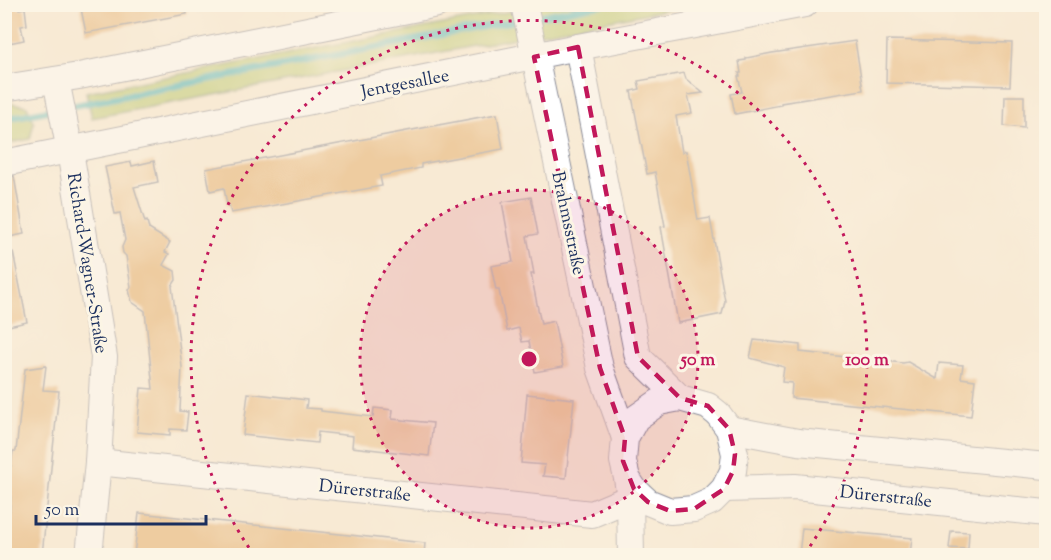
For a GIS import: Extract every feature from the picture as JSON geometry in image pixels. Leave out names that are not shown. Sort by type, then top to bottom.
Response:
[{"type":"street","points":[[4,88],[56,80],[437,4]]},
{"type":"street","name":"Brahmsstraße","points":[[524,4],[600,368],[625,438]]},
{"type":"street","name":"Jentgesallee","points":[[4,164],[578,47],[805,4]]},
{"type":"street","points":[[578,47],[638,357],[680,398]]},
{"type":"street","name":"Richard-Wagner-Straße","points":[[56,80],[105,357],[89,555]]},
{"type":"street","points":[[629,488],[634,489],[648,502],[670,511],[694,509],[712,501],[724,489],[733,471],[735,454],[729,429],[718,414],[708,406],[680,398],[659,402],[636,418],[625,438],[623,461],[629,488],[631,555]]},
{"type":"street","points":[[729,429],[798,442],[1047,466]]},
{"type":"street","name":"Dürerstraße","points":[[98,462],[592,514],[629,488]]},
{"type":"street","name":"Dürerstraße","points":[[724,489],[795,487],[1047,513]]},
{"type":"highlighted area","points":[[578,47],[638,357],[680,398],[708,406],[729,429],[735,454],[733,471],[724,489],[694,509],[670,511],[648,502],[634,489],[623,461],[625,438],[600,368],[534,57]]},
{"type":"green space","points":[[543,5],[692,5],[92,118],[86,92]]},
{"type":"green space","points":[[5,104],[27,106],[34,122],[30,139],[5,144]]},
{"type":"building","points":[[4,4],[18,4],[19,9],[25,8],[27,25],[21,26],[24,40],[4,44]]},
{"type":"building","points":[[80,4],[186,4],[187,14],[86,33]]},
{"type":"building","points":[[887,40],[1012,43],[1010,86],[886,83]]},
{"type":"building","points":[[855,41],[863,90],[781,103],[781,105],[735,114],[731,94],[742,92],[738,76],[741,73],[739,61],[772,53]]},
{"type":"building","points":[[684,73],[686,79],[703,93],[688,95],[692,113],[676,116],[682,152],[686,151],[698,220],[710,218],[725,301],[722,314],[678,323],[661,227],[665,226],[655,172],[647,174],[631,91],[640,89],[638,81]]},
{"type":"building","points":[[1005,96],[1024,96],[1024,128],[1004,126]]},
{"type":"building","points":[[497,114],[503,149],[421,164],[421,168],[380,176],[382,186],[231,213],[224,188],[210,191],[206,169]]},
{"type":"building","points":[[154,161],[158,182],[134,187],[149,229],[170,242],[165,252],[169,254],[163,265],[175,271],[176,280],[172,286],[182,367],[180,411],[188,412],[186,430],[170,429],[170,435],[137,432],[141,388],[153,389],[145,311],[132,302],[126,256],[122,247],[125,240],[120,213],[115,214],[105,167],[131,162],[132,166]]},
{"type":"building","points":[[14,176],[24,234],[4,238],[4,178]]},
{"type":"building","points":[[531,197],[538,234],[527,236],[534,274],[531,274],[541,324],[554,321],[563,367],[535,372],[529,341],[522,342],[519,328],[507,331],[499,290],[496,290],[491,266],[513,262],[502,202]]},
{"type":"building","points":[[13,252],[27,322],[4,327],[4,253]]},
{"type":"building","points":[[754,340],[800,345],[800,352],[908,362],[937,379],[939,363],[963,365],[961,378],[975,380],[971,416],[791,398],[792,383],[782,382],[784,367],[750,358]]},
{"type":"building","points":[[46,366],[43,390],[59,391],[42,555],[5,555],[11,497],[4,497],[4,466],[11,466],[13,451],[16,451],[25,369]]},
{"type":"building","points":[[248,393],[307,400],[306,408],[321,409],[321,411],[373,417],[374,408],[393,410],[392,419],[433,423],[429,456],[352,447],[353,436],[318,432],[317,443],[243,435]]},
{"type":"building","points":[[527,394],[574,399],[566,478],[543,476],[545,465],[521,463]]},
{"type":"building","points":[[139,513],[425,543],[424,555],[134,555]]},
{"type":"building","points":[[802,528],[912,538],[910,555],[799,555]]},
{"type":"building","points":[[951,531],[969,532],[968,549],[949,548]]},
{"type":"waterway","points":[[4,119],[602,4]]}]
